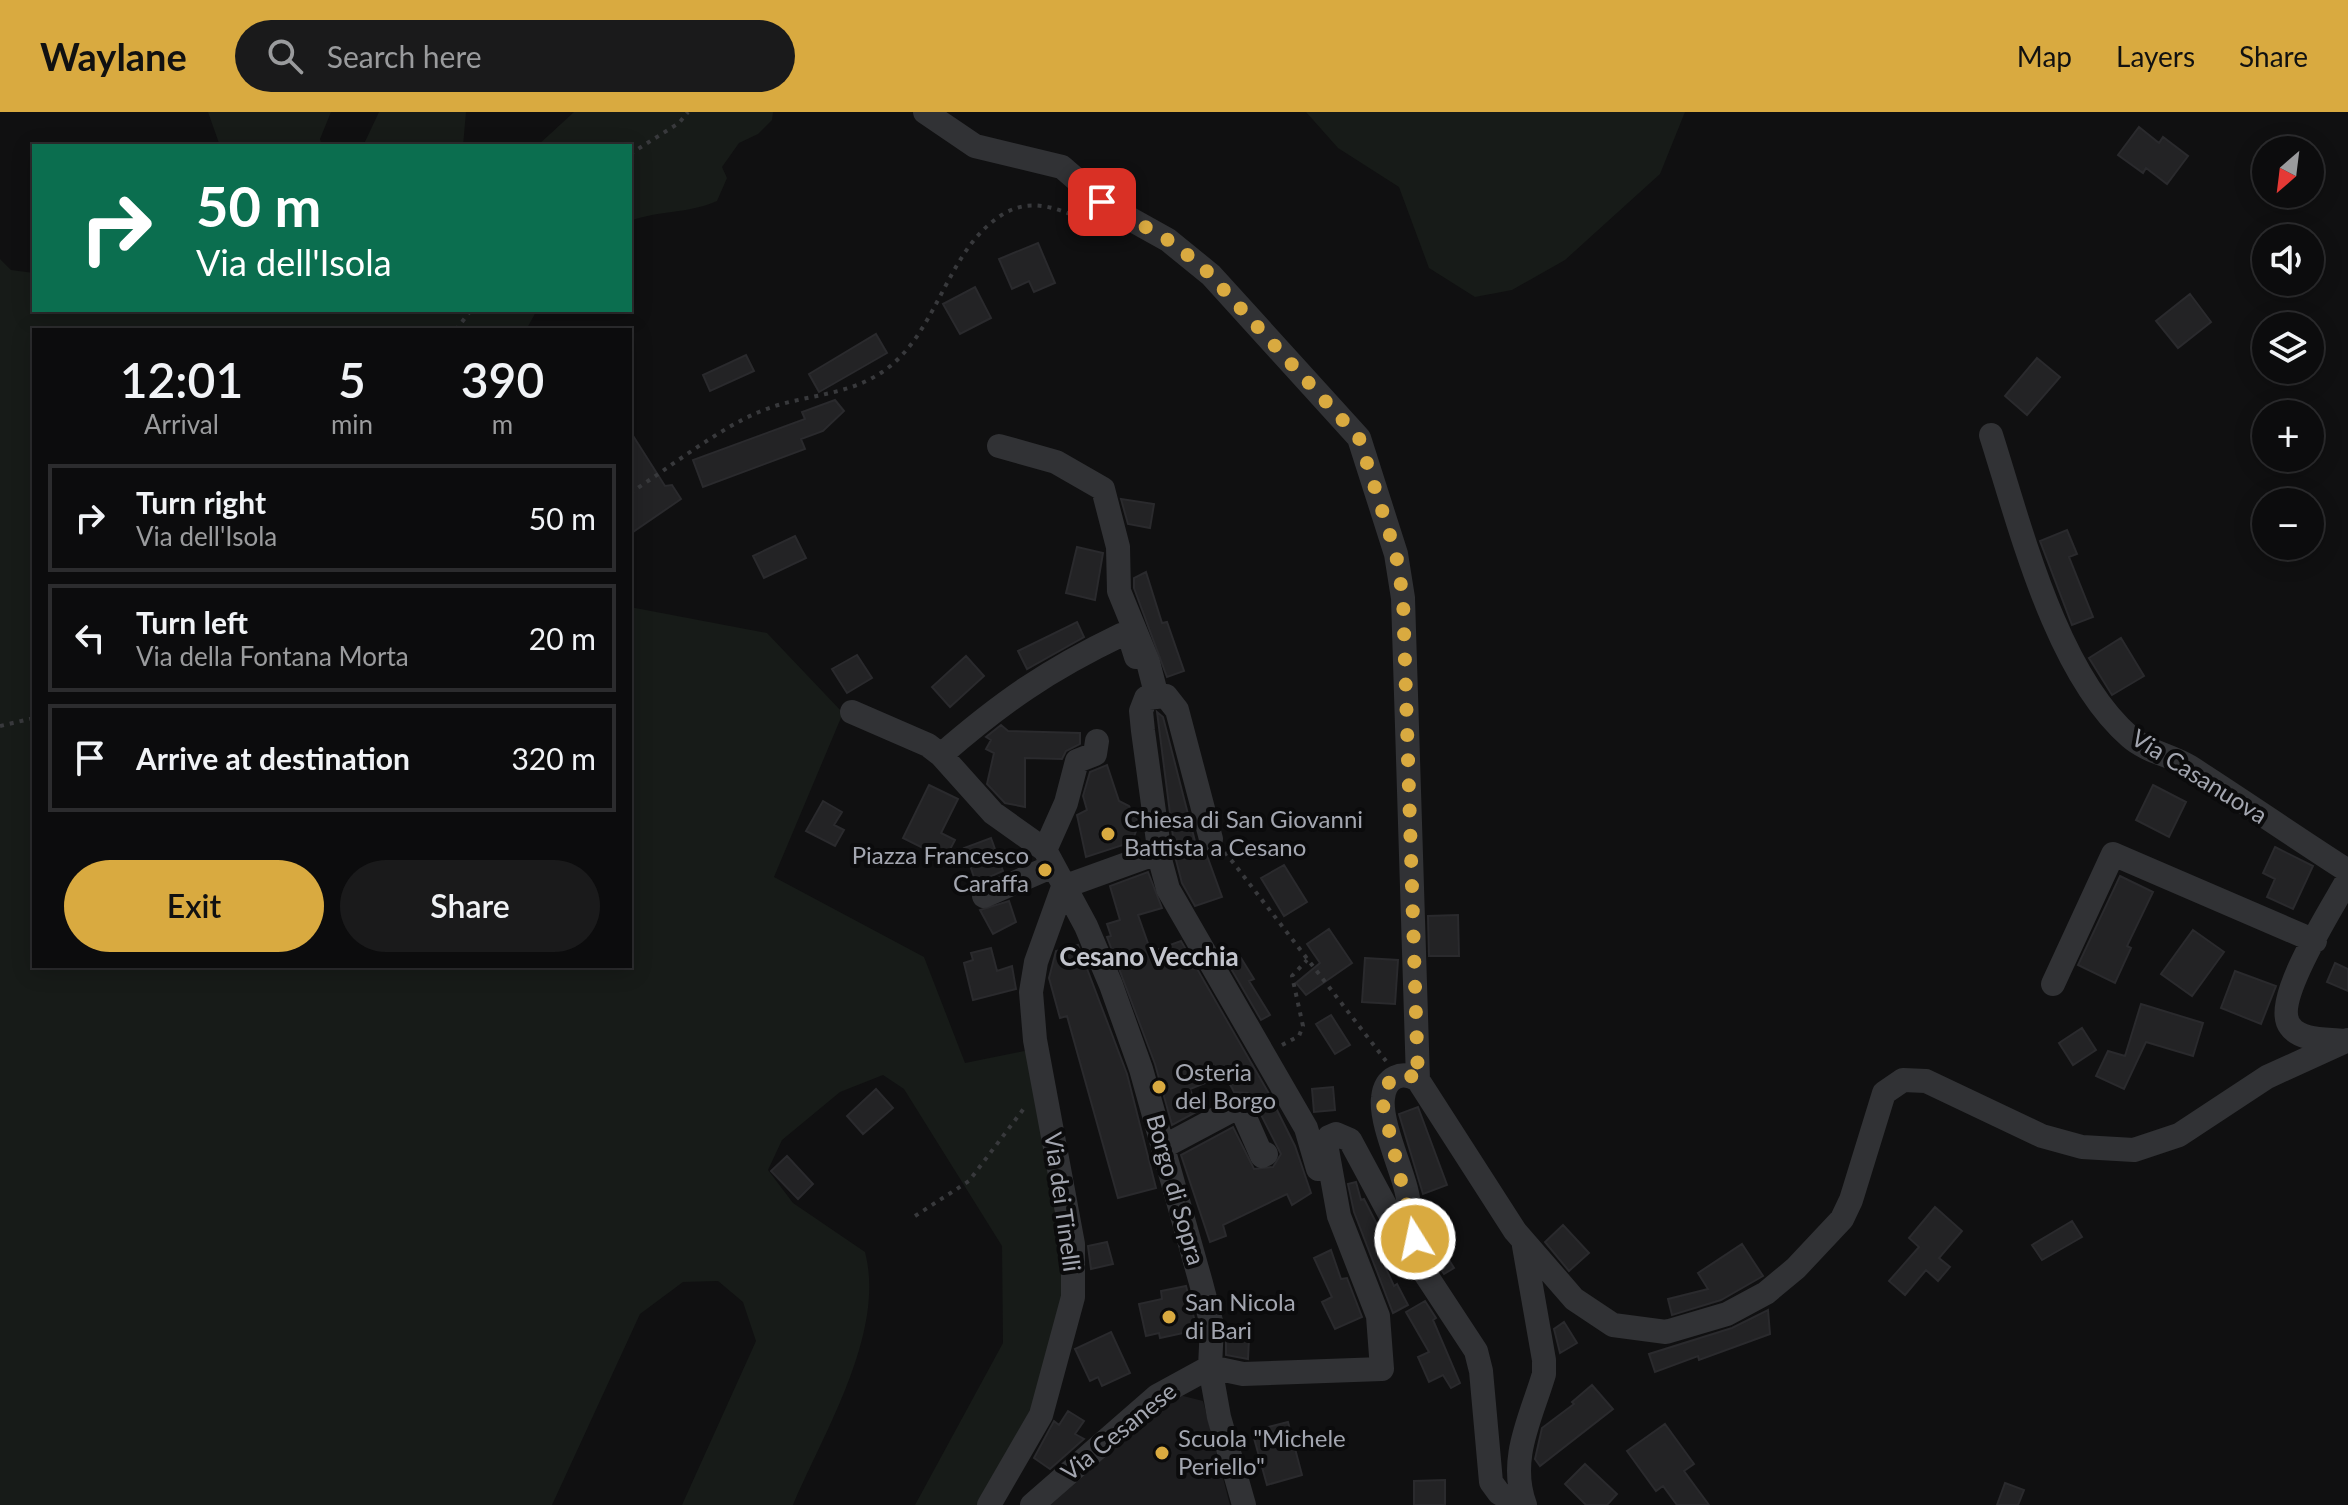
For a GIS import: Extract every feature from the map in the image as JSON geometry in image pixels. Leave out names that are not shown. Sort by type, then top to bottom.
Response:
[{"type":"street","points":[[925,112],[975,146],[1062,167],[1107,206],[1190,255],[1363,444],[1396,554],[1403,598],[1408,1078],[1524,1244],[1574,1299],[1604,1321],[1637,1331],[1679,1330],[1727,1314],[1766,1293],[1832,1231],[1851,1200],[1881,1100],[1895,1083],[1910,1079],[1926,1081],[2024,1130],[2060,1142],[2134,1150],[2179,1135],[2267,1077],[2345,1040]]},
{"type":"street","name":"Via Casanuova","points":[[1991,435],[2050,609],[2090,687],[2110,716],[2136,742],[2190,767],[2348,871]]},
{"type":"street","points":[[999,446],[1056,462],[1103,489],[1118,547],[1119,591],[1148,662],[1151,698],[1141,716],[1160,852],[1174,902],[1250,1035],[1301,1138],[1327,1212],[1339,1216]]},
{"type":"street","points":[[941,755],[993,710],[1057,666],[1121,635],[1133,643],[1151,698]]},
{"type":"street","points":[[1151,698],[1171,698],[1177,710],[1211,839]]},
{"type":"street","points":[[852,712],[905,732],[941,755],[993,813],[1054,867]]},
{"type":"street","name":"Via dei Tinelli","points":[[989,1505],[1041,1415],[1073,1297],[1073,1244],[1035,1040],[1031,984],[1077,761],[1095,754],[1097,741]]},
{"type":"street","points":[[984,896],[1054,867],[1160,852]]},
{"type":"street","points":[[2053,984],[2113,854],[2315,941]]},
{"type":"street","name":"Borgo di Sopra","points":[[1054,867],[1086,926],[1111,985],[1163,1147],[1210,1315],[1210,1367],[1219,1417],[1244,1505]]},
{"type":"street","points":[[2345,1040],[2303,1035],[2290,1028],[2286,1018],[2290,989],[2348,879]]},
{"type":"street","points":[[1407,1246],[1415,1239],[1382,1101],[1388,1084],[1408,1078]]},
{"type":"street","points":[[1163,1147],[1240,1106],[1262,1156],[1266,1154]]},
{"type":"street","points":[[1210,1367],[1243,1374],[1382,1369],[1378,1316],[1339,1216],[1326,1144],[1332,1135],[1340,1134],[1350,1140],[1407,1246],[1465,1331],[1479,1361],[1491,1482],[1499,1493],[1523,1505]]},
{"type":"street","points":[[1523,1505],[1517,1464],[1544,1374],[1524,1244]]},
{"type":"street","name":"Via Cesanese","points":[[1032,1505],[1157,1396],[1210,1367]]},
{"type":"path","points":[[632,153],[679,123],[688,112]]},
{"type":"path","points":[[632,492],[756,413],[797,398],[853,389],[888,368],[916,336],[965,256],[986,229],[1006,213],[1025,205],[1041,205],[1095,225]]},
{"type":"path","points":[[0,726],[32,718]]},
{"type":"path","points":[[1211,839],[1217,842],[1307,960],[1408,1078]]},
{"type":"path","points":[[1250,1035],[1259,1030],[1271,1051],[1299,1036],[1303,1026],[1292,976],[1307,960]]},
{"type":"path","points":[[915,1216],[969,1181],[1023,1108],[1047,1103]]},
{"type":"shaded area","points":[[208,112],[331,112],[320,139],[321,144],[219,144]]},
{"type":"shaded area","points":[[379,112],[466,112],[463,144],[364,144]]},
{"type":"shaded area","points":[[574,112],[773,112],[772,120],[758,134],[739,143],[722,167],[727,178],[717,201],[632,220],[632,144],[539,144]]},
{"type":"shaded area","points":[[1306,112],[1685,112],[1660,174],[1565,260],[1512,290],[1475,297],[1429,268],[1399,187],[1338,148]]},
{"type":"shaded area","points":[[0,259],[11,270],[32,273],[32,312],[536,312],[527,328],[32,328],[32,968],[632,968],[632,607],[767,633],[843,713],[774,877],[924,957],[965,1063],[1029,1050],[1054,1165],[1066,1253],[1066,1279],[1057,1337],[1024,1426],[980,1505],[915,1505],[1003,1343],[1002,1246],[904,1089],[883,1075],[840,1092],[782,1140],[768,1170],[793,1203],[865,1252],[869,1283],[867,1315],[860,1348],[835,1414],[793,1505],[682,1505],[756,1341],[743,1302],[718,1281],[683,1282],[640,1314],[552,1505],[0,1505]]},
{"type":"shaded area","name":"Scuola \"Michele Periello\"","points":[[1175,1394],[1203,1401],[1230,1505],[1049,1505]]},
{"type":"building","points":[[2139,127],[2159,143],[2163,137],[2188,156],[2167,184],[2146,168],[2143,173],[2118,155]]},
{"type":"building","points":[[1038,243],[1055,283],[1034,292],[1029,281],[1012,289],[999,259]]},
{"type":"building","points":[[975,287],[991,318],[960,334],[943,304]]},
{"type":"building","points":[[2190,294],[2211,322],[2178,348],[2156,321]]},
{"type":"building","points":[[876,334],[887,353],[819,392],[809,374]]},
{"type":"building","points":[[746,355],[754,371],[710,391],[703,375]]},
{"type":"building","points":[[2037,358],[2060,377],[2027,415],[2005,396]]},
{"type":"building","points":[[835,400],[844,411],[823,431],[801,439],[805,449],[703,487],[693,460],[805,419],[802,412]]},
{"type":"building","points":[[632,434],[665,486],[672,485],[681,499],[632,533]]},
{"type":"building","points":[[1121,499],[1154,504],[1150,528],[1128,524]]},
{"type":"building","points":[[2067,530],[2077,554],[2069,557],[2093,617],[2072,625],[2040,541]]},
{"type":"building","points":[[795,536],[806,558],[764,578],[753,556]]},
{"type":"building","points":[[1077,547],[1103,553],[1095,600],[1066,593]]},
{"type":"building","points":[[1146,572],[1162,623],[1167,622],[1184,671],[1167,677],[1134,588],[1134,578]]},
{"type":"building","points":[[1077,622],[1084,637],[1027,669],[1018,651]]},
{"type":"building","points":[[2121,638],[2144,676],[2112,695],[2089,658]]},
{"type":"building","points":[[857,655],[872,678],[847,693],[832,669]]},
{"type":"building","points":[[966,656],[984,676],[950,707],[932,687]]},
{"type":"building","points":[[1157,712],[1163,717],[1197,849],[1206,853],[1222,897],[1195,906],[1182,883],[1176,860]]},
{"type":"building","points":[[1001,725],[1008,731],[1080,733],[1080,744],[1066,751],[1062,759],[1025,758],[1025,807],[1005,803],[987,784],[994,753],[986,749],[991,740],[986,737]]},
{"type":"building","name":"Chiesa di San Giovanni Battista a Cesano","points":[[1107,765],[1119,801],[1129,806],[1139,823],[1132,842],[1086,857],[1077,815],[1087,810],[1083,796],[1090,772]]},
{"type":"building","points":[[929,785],[958,799],[941,833],[955,840],[945,859],[903,838]]},
{"type":"building","points":[[2153,785],[2186,802],[2169,837],[2136,820]]},
{"type":"building","points":[[823,801],[842,812],[834,825],[844,830],[835,846],[806,831]]},
{"type":"building","points":[[991,838],[1003,871],[976,883],[964,848]]},
{"type":"building","points":[[2275,847],[2313,866],[2293,909],[2267,897],[2275,879],[2263,873]]},
{"type":"building","points":[[1284,865],[1307,902],[1284,916],[1261,878]]},
{"type":"building","points":[[1148,872],[1162,908],[1138,915],[1151,952],[1181,941],[1268,1092],[1295,1146],[1311,1193],[1292,1205],[1287,1194],[1223,1225],[1226,1236],[1210,1242],[1181,1155],[1233,1127],[1254,1169],[1273,1167],[1281,1154],[1253,1099],[1248,1093],[1234,1092],[1225,1075],[1190,1089],[1198,1111],[1172,1125],[1155,1064],[1107,937],[1111,936],[1107,924],[1120,920],[1110,886]]},
{"type":"building","points":[[2120,876],[2153,892],[2127,946],[2131,948],[2115,983],[2078,965]]},
{"type":"building","points":[[1009,901],[1016,922],[993,934],[980,910]]},
{"type":"building","points":[[1458,915],[1459,956],[1429,956],[1428,916]]},
{"type":"building","points":[[1329,929],[1352,963],[1306,995],[1296,983],[1320,963],[1307,944]]},
{"type":"building","points":[[2193,930],[2224,952],[2192,996],[2161,974]]},
{"type":"building","points":[[1078,945],[1127,1074],[1156,1188],[1118,1198],[1067,1016],[1060,1018],[1049,978],[1056,951]]},
{"type":"building","points":[[991,948],[997,971],[1012,966],[1016,989],[973,1000],[964,963],[973,960],[971,953]]},
{"type":"building","points":[[1241,958],[1254,979],[1249,981],[1270,1015],[1261,1020],[1229,965]]},
{"type":"building","points":[[1365,958],[1398,960],[1395,1004],[1362,1002]]},
{"type":"building","points":[[2335,963],[2348,969],[2348,991],[2327,982]]},
{"type":"building","points":[[2235,971],[2276,986],[2261,1024],[2221,1008]]},
{"type":"building","points":[[2141,1004],[2203,1023],[2193,1056],[2146,1042],[2124,1089],[2096,1076],[2108,1051],[2125,1056]]},
{"type":"building","points":[[1331,1015],[1350,1045],[1335,1054],[1316,1024]]},
{"type":"building","points":[[2082,1028],[2096,1050],[2073,1065],[2059,1043]]},
{"type":"building","points":[[1333,1087],[1335,1110],[1314,1112],[1312,1089]]},
{"type":"building","points":[[876,1089],[893,1108],[863,1134],[847,1116]]},
{"type":"building","points":[[1418,1107],[1447,1185],[1423,1194],[1399,1114]]},
{"type":"building","points":[[787,1156],[813,1184],[798,1199],[771,1171]]},
{"type":"building","points":[[1356,1182],[1361,1200],[1364,1199],[1384,1238],[1374,1242],[1394,1286],[1397,1284],[1408,1305],[1393,1313],[1354,1212],[1348,1184]]},
{"type":"building","points":[[1935,1207],[1962,1231],[1939,1258],[1950,1267],[1938,1281],[1926,1270],[1905,1295],[1889,1281],[1919,1247],[1909,1238]]},
{"type":"building","points":[[1431,1208],[1444,1252],[1454,1268],[1444,1274],[1427,1249],[1430,1236],[1425,1209]]},
{"type":"building","points":[[2072,1221],[2082,1237],[2042,1260],[2032,1245]]},
{"type":"building","points":[[1563,1225],[1589,1253],[1569,1271],[1545,1242]]},
{"type":"building","points":[[1107,1242],[1113,1264],[1091,1269],[1088,1246]]},
{"type":"building","points":[[1742,1244],[1763,1276],[1721,1300],[1672,1315],[1668,1299],[1708,1289],[1698,1273]]},
{"type":"building","points":[[1331,1250],[1341,1279],[1347,1278],[1362,1317],[1335,1329],[1322,1302],[1332,1297],[1314,1258]]},
{"type":"building","name":"San Nicola di Bari","points":[[1186,1286],[1197,1330],[1160,1338],[1159,1333],[1146,1336],[1139,1304],[1162,1299],[1161,1291]]},
{"type":"building","points":[[1425,1301],[1436,1318],[1433,1320],[1460,1383],[1451,1388],[1443,1375],[1429,1382],[1418,1357],[1429,1352],[1406,1312]]},
{"type":"building","points":[[1768,1310],[1770,1334],[1699,1360],[1698,1356],[1655,1372],[1649,1354],[1732,1328]]},
{"type":"building","points":[[1564,1322],[1577,1343],[1560,1353],[1554,1329]]},
{"type":"building","points":[[1111,1332],[1130,1373],[1102,1386],[1098,1377],[1090,1381],[1075,1349]]},
{"type":"building","points":[[1226,1338],[1249,1338],[1248,1359],[1226,1355]]},
{"type":"building","points":[[1592,1385],[1613,1409],[1540,1466],[1535,1459],[1542,1428],[1574,1404],[1572,1402]]},
{"type":"building","points":[[1068,1411],[1084,1421],[1075,1434],[1084,1439],[1050,1469],[1034,1458],[1054,1421],[1059,1425]]},
{"type":"building","points":[[1288,1422],[1302,1475],[1267,1485],[1252,1431]]},
{"type":"building","points":[[1665,1424],[1694,1464],[1684,1471],[1709,1505],[1677,1505],[1663,1486],[1656,1491],[1627,1451]]},
{"type":"building","points":[[1585,1464],[1617,1494],[1607,1505],[1586,1505],[1565,1484]]},
{"type":"building","points":[[1445,1480],[1445,1505],[1414,1505],[1414,1481]]},
{"type":"building","points":[[2005,1483],[2024,1490],[2018,1505],[1997,1505]]},
{"type":"place","name":"Chiesa di San Giovanni Battista a Cesano","points":[[1108,834]]},
{"type":"place","name":"Piazza Francesco Caraffa","points":[[1045,870]]},
{"type":"place","name":"Osteria del Borgo","points":[[1159,1087]]},
{"type":"place","name":"San Nicola di Bari","points":[[1169,1317]]},
{"type":"place","name":"Scuola \"Michele Periello\"","points":[[1162,1453]]},
{"type":"district","name":"Cesano Vecchia","points":[[1149,957]]},
{"type":"route","points":[[1102,202],[1168,240],[1202,266],[1355,432],[1372,469],[1396,554],[1403,598],[1418,1080],[1407,1074],[1397,1075],[1388,1084],[1382,1101],[1406,1190],[1415,1239]]}]
